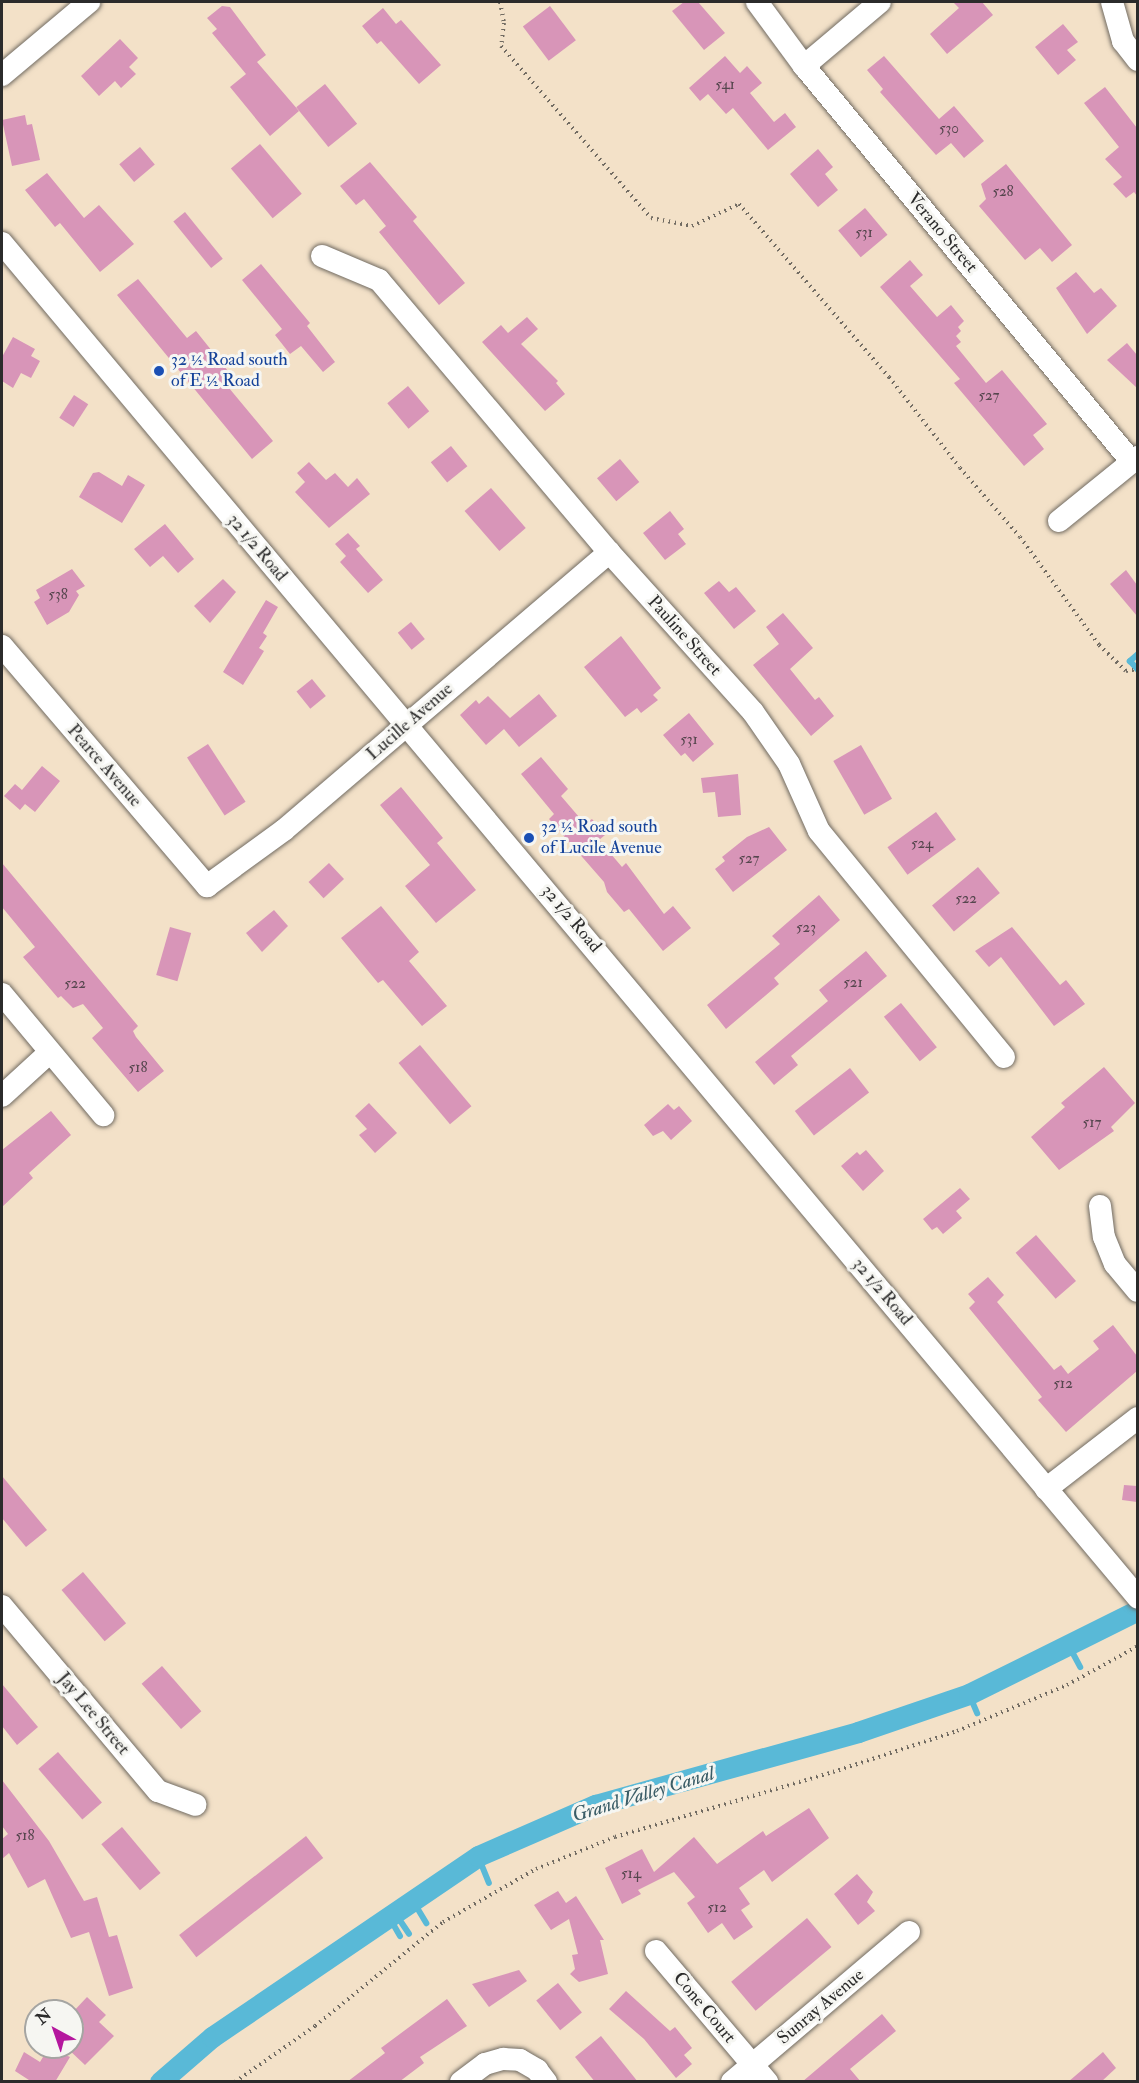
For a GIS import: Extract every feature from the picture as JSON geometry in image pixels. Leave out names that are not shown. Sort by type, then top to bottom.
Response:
[{"type":"street","points":[[2,75],[89,2]]},
{"type":"street","name":"Verano Street","points":[[757,2],[804,66],[1135,459]]},
{"type":"street","points":[[804,66],[880,2]]},
{"type":"street","points":[[1112,2],[1123,41],[1137,60]]},
{"type":"street","name":"32 1/2 Road","points":[[2,243],[1133,1592]]},
{"type":"street","name":"Pauline Street","points":[[322,256],[379,280],[609,552],[753,712],[789,764],[819,831],[1004,1057]]},
{"type":"street","points":[[1059,521],[1135,459]]},
{"type":"street","name":"Lucille Avenue","points":[[207,886],[284,830],[609,552]]},
{"type":"street","name":"Pearce Avenue","points":[[2,646],[207,886]]},
{"type":"street","points":[[2,994],[103,1115]]},
{"type":"street","points":[[2,1096],[51,1053]]},
{"type":"street","points":[[1100,1206],[1104,1237],[1115,1264],[1137,1292]]},
{"type":"street","points":[[1046,1489],[1137,1418]]},
{"type":"street","name":"Jay Lee Street","points":[[3,1610],[158,1791],[196,1805]]},
{"type":"street","name":"Sunray Avenue","points":[[732,2082],[760,2073],[909,1932]]},
{"type":"street","name":"Cone Court","points":[[656,1951],[760,2073]]},
{"type":"street","points":[[461,2082],[485,2064],[520,2060],[546,2082]]},
{"type":"path","points":[[500,2],[504,23],[501,46],[651,218],[692,226],[739,204],[889,377],[960,468],[1020,537],[1099,645],[1126,672],[1137,669]]},
{"type":"path","points":[[235,2082],[315,2026],[444,1922],[536,1869],[615,1837],[833,1772],[957,1731],[1067,1685],[1137,1646]]},
{"type":"building","points":[[684,2],[698,2],[725,33],[704,50],[672,11]]},
{"type":"building","points":[[953,2],[982,2],[993,15],[947,54],[930,34],[959,8]]},
{"type":"building","points":[[222,6],[230,7],[266,55],[257,62],[299,111],[270,136],[230,87],[246,74],[212,33],[217,29],[207,18]]},
{"type":"building","points":[[550,6],[576,40],[549,61],[523,26]]},
{"type":"building","points":[[383,8],[396,24],[401,20],[441,65],[419,84],[381,41],[377,44],[362,26]]},
{"type":"building","points":[[1063,24],[1078,42],[1067,50],[1076,60],[1058,75],[1035,47]]},
{"type":"building","points":[[120,39],[138,58],[129,67],[136,74],[121,88],[115,81],[99,96],[81,76]]},
{"type":"building","points":[[725,56],[740,73],[747,66],[762,83],[750,93],[774,122],[785,113],[796,127],[768,150],[733,108],[726,114],[708,94],[700,101],[689,88]]},
{"type":"building","points":[[884,56],[939,119],[954,106],[984,141],[964,158],[951,143],[936,155],[880,92],[883,89],[867,70]]},
{"type":"building","points":[[325,84],[357,124],[328,147],[296,107]]},
{"type":"building","points":[[1105,87],[1137,128],[1137,196],[1134,192],[1126,198],[1113,184],[1122,177],[1105,159],[1119,147],[1084,103]]},
{"type":"building","points":[[25,115],[27,125],[32,124],[40,160],[12,166],[2,120]]},
{"type":"building","points":[[260,144],[302,194],[273,218],[231,168]]},
{"type":"building","points":[[140,147],[155,165],[134,182],[119,164]]},
{"type":"building","points":[[818,149],[833,167],[825,174],[838,190],[818,207],[790,174]]},
{"type":"building","points":[[370,162],[417,217],[413,221],[465,283],[439,305],[379,232],[386,226],[364,199],[356,205],[340,186]]},
{"type":"building","points":[[1006,164],[1072,245],[1052,262],[1040,248],[1025,260],[979,206],[986,199],[981,184]]},
{"type":"building","points":[[47,173],[84,218],[99,205],[134,244],[100,272],[60,223],[55,227],[25,190]]},
{"type":"building","points":[[865,208],[887,235],[861,257],[838,230]]},
{"type":"building","points":[[185,212],[223,259],[211,268],[173,221]]},
{"type":"building","points":[[910,260],[923,275],[910,286],[937,317],[951,305],[964,321],[958,327],[961,331],[956,336],[961,342],[956,346],[986,383],[1002,370],[1047,424],[1033,435],[1044,449],[1024,466],[954,383],[960,379],[880,287]]},
{"type":"building","points":[[261,264],[310,323],[307,326],[335,362],[323,372],[301,346],[290,354],[275,335],[282,329],[242,280]]},
{"type":"building","points":[[1076,272],[1094,293],[1101,288],[1117,306],[1087,334],[1056,288]]},
{"type":"building","points":[[138,279],[187,338],[196,331],[232,376],[224,382],[273,441],[252,459],[117,295]]},
{"type":"building","points":[[527,317],[538,329],[521,344],[558,381],[556,383],[565,394],[545,411],[482,342],[501,325],[508,333]]},
{"type":"building","points":[[13,337],[35,349],[31,356],[40,361],[31,378],[21,373],[13,388],[2,381],[2,357]]},
{"type":"building","points":[[1127,343],[1137,355],[1137,388],[1107,360]]},
{"type":"building","points":[[408,386],[429,411],[409,429],[387,403]]},
{"type":"building","points":[[74,395],[88,404],[74,427],[59,418]]},
{"type":"building","points":[[451,446],[467,466],[447,483],[431,462]]},
{"type":"building","points":[[620,459],[639,482],[616,501],[597,478]]},
{"type":"building","points":[[309,462],[326,480],[335,473],[348,487],[357,478],[370,494],[329,528],[295,492],[305,482],[297,473]]},
{"type":"building","points":[[99,472],[122,486],[128,475],[145,485],[122,523],[79,497],[93,473]]},
{"type":"building","points":[[491,488],[526,528],[499,551],[465,511]]},
{"type":"building","points":[[670,511],[684,529],[678,534],[686,544],[665,560],[643,533]]},
{"type":"building","points":[[165,524],[194,559],[178,573],[163,556],[150,567],[134,549]]},
{"type":"building","points":[[348,533],[360,546],[356,549],[383,580],[368,593],[340,562],[346,556],[335,544]]},
{"type":"building","points":[[72,569],[85,586],[76,591],[79,595],[69,612],[47,625],[34,602],[40,598],[36,590]]},
{"type":"building","points":[[1126,570],[1137,585],[1137,616],[1110,584]]},
{"type":"building","points":[[223,579],[236,592],[210,623],[194,606]]},
{"type":"building","points":[[719,581],[729,592],[736,587],[756,611],[734,629],[704,593]]},
{"type":"building","points":[[266,600],[278,607],[263,633],[267,636],[259,648],[264,651],[243,685],[223,672]]},
{"type":"building","points":[[783,613],[813,648],[790,669],[815,700],[819,697],[834,716],[811,736],[753,665],[779,644],[766,627]]},
{"type":"building","points":[[411,622],[425,639],[412,650],[398,633]]},
{"type":"building","points":[[621,636],[661,688],[653,695],[658,700],[641,713],[637,708],[625,717],[584,667]]},
{"type":"building","points":[[312,679],[326,696],[310,709],[296,692]]},
{"type":"building","points":[[539,694],[557,716],[519,747],[504,729],[486,745],[460,715],[476,700],[479,704],[488,696],[510,718]]},
{"type":"building","points":[[689,713],[714,744],[693,762],[685,753],[681,756],[663,735]]},
{"type":"building","points":[[208,744],[246,802],[225,815],[187,758]]},
{"type":"building","points":[[861,745],[892,799],[864,815],[833,761]]},
{"type":"building","points":[[541,757],[568,789],[561,796],[585,824],[592,819],[605,835],[599,840],[622,867],[626,863],[664,914],[673,906],[691,928],[663,951],[629,909],[624,912],[607,892],[604,882],[549,819],[554,814],[521,774]]},
{"type":"building","points":[[42,766],[60,781],[35,812],[25,804],[20,810],[4,796],[15,784],[22,790]]},
{"type":"building","points":[[738,774],[741,815],[718,817],[715,792],[703,793],[701,778]]},
{"type":"building","points":[[401,787],[443,838],[437,843],[476,890],[436,923],[405,886],[430,865],[380,805]]},
{"type":"building","points":[[936,812],[956,840],[907,875],[887,847]]},
{"type":"building","points":[[769,827],[787,850],[733,892],[715,869],[725,861],[722,857],[747,837]]},
{"type":"building","points":[[2,863],[138,1026],[133,1031],[136,1037],[164,1071],[138,1092],[92,1038],[103,1028],[83,1004],[73,1008],[61,996],[58,998],[23,957],[35,947],[2,907]]},
{"type":"building","points":[[329,863],[344,879],[324,898],[309,882]]},
{"type":"building","points":[[978,867],[1000,893],[954,932],[932,906]]},
{"type":"building","points":[[819,895],[840,920],[774,978],[779,984],[726,1029],[707,1005],[780,944],[772,936]]},
{"type":"building","points":[[381,906],[419,952],[409,961],[447,1006],[422,1026],[383,980],[378,983],[341,938]]},
{"type":"building","points":[[274,910],[288,926],[262,952],[246,933]]},
{"type":"building","points":[[170,927],[191,933],[177,981],[156,975]]},
{"type":"building","points":[[1012,927],[1060,985],[1066,980],[1085,1004],[1054,1026],[1001,957],[989,967],[975,951]]},
{"type":"building","points":[[866,951],[887,976],[791,1056],[798,1065],[774,1085],[755,1062],[828,1001],[819,990]]},
{"type":"building","points":[[901,1003],[937,1047],[920,1061],[884,1017]]},
{"type":"building","points":[[420,1045],[471,1106],[450,1124],[399,1063]]},
{"type":"building","points":[[1104,1067],[1135,1103],[1111,1127],[1114,1131],[1059,1170],[1031,1137],[1065,1107],[1061,1103]]},
{"type":"building","points":[[850,1068],[869,1092],[814,1136],[795,1111]]},
{"type":"building","points":[[369,1103],[397,1133],[375,1153],[359,1135],[367,1129],[355,1116]]},
{"type":"building","points":[[668,1104],[674,1110],[679,1106],[692,1121],[671,1140],[663,1131],[653,1136],[644,1125]]},
{"type":"building","points":[[51,1111],[71,1135],[29,1173],[33,1178],[2,1207],[2,1150]]},
{"type":"building","points":[[866,1150],[884,1171],[863,1191],[841,1166],[857,1152],[860,1155]]},
{"type":"building","points":[[960,1188],[970,1199],[956,1211],[962,1218],[943,1234],[937,1227],[932,1230],[923,1219]]},
{"type":"building","points":[[1036,1235],[1076,1281],[1056,1299],[1016,1253]]},
{"type":"building","points":[[988,1277],[1004,1295],[997,1302],[1054,1370],[1061,1365],[1068,1374],[1099,1349],[1093,1341],[1113,1325],[1137,1356],[1137,1371],[1066,1432],[1038,1400],[1042,1397],[969,1308],[975,1302],[968,1294]]},
{"type":"building","points":[[2,1476],[47,1530],[26,1547],[2,1518]]},
{"type":"building","points":[[1124,1485],[1137,1486],[1137,1502],[1122,1500]]},
{"type":"building","points":[[83,1572],[126,1623],[105,1641],[62,1590]]},
{"type":"building","points":[[162,1666],[201,1711],[181,1729],[142,1684]]},
{"type":"building","points":[[2,1684],[38,1727],[17,1745],[2,1726]]},
{"type":"building","points":[[58,1752],[102,1803],[82,1820],[38,1769]]},
{"type":"building","points":[[2,1780],[49,1841],[84,1901],[97,1897],[109,1937],[117,1935],[133,1988],[109,1996],[89,1932],[71,1938],[45,1879],[28,1888],[9,1853],[2,1859],[2,1839],[8,1834],[2,1826]]},
{"type":"building","points":[[809,1808],[829,1838],[772,1882],[764,1870],[739,1888],[750,1904],[741,1910],[753,1927],[734,1940],[722,1923],[708,1933],[687,1903],[695,1897],[674,1872],[638,1890],[641,1894],[622,1904],[605,1868],[642,1849],[654,1872],[694,1837],[717,1864],[763,1831],[766,1836]]},
{"type":"building","points":[[122,1827],[161,1873],[140,1890],[101,1844]]},
{"type":"building","points":[[306,1836],[323,1858],[196,1957],[179,1935]]},
{"type":"building","points":[[857,1874],[873,1892],[867,1902],[875,1911],[858,1925],[834,1894]]},
{"type":"building","points":[[558,1891],[566,1903],[576,1896],[604,1940],[600,1940],[608,1974],[579,1982],[570,1974],[575,1969],[572,1955],[578,1954],[569,1919],[551,1930],[534,1905]]},
{"type":"building","points":[[807,1918],[831,1947],[756,2011],[731,1982]]},
{"type":"building","points":[[519,1970],[527,1981],[489,2007],[472,1984]]},
{"type":"building","points":[[558,1983],[582,2013],[560,2030],[536,2001]]},
{"type":"building","points":[[626,1991],[670,2031],[675,2027],[692,2048],[684,2055],[692,2064],[676,2078],[644,2039],[609,2009]]},
{"type":"building","points":[[87,1997],[106,2015],[99,2022],[114,2036],[85,2065],[79,2059],[84,2059],[84,2000]]},
{"type":"building","points":[[447,1999],[467,2026],[420,2057],[424,2063],[399,2082],[347,2082],[385,2053],[381,2048]]},
{"type":"building","points":[[882,2014],[896,2031],[850,2069],[861,2082],[802,2082]]},
{"type":"building","points":[[601,2036],[638,2082],[595,2082],[575,2057]]},
{"type":"building","points":[[24,2052],[24,2059],[35,2059],[40,2062],[42,2059],[69,2059],[55,2082],[32,2082],[15,2071]]},
{"type":"building","points":[[1103,2052],[1116,2068],[1101,2082],[1068,2082]]},
{"type":"waterway","points":[[1138,654],[1130,661],[1138,670]]},
{"type":"waterway","name":"Grand Valley Canal","points":[[160,2082],[212,2037],[478,1856],[595,1805],[858,1732],[969,1694],[1138,1610]]},
{"type":"waterway","points":[[1069,1646],[1080,1667]]},
{"type":"waterway","points":[[969,1694],[977,1713]]},
{"type":"waterway","points":[[478,1856],[489,1883]]},
{"type":"waterway","points":[[413,1901],[426,1923]]},
{"type":"waterway","points":[[395,1913],[409,1934]]},
{"type":"waterway","points":[[389,1917],[400,1936]]},
{"type":"place","name":"32 ½ Road south of E ½ Road","points":[[159,371]]},
{"type":"place","name":"32 ½ Road south of Lucile Avenue","points":[[529,838]]}]
